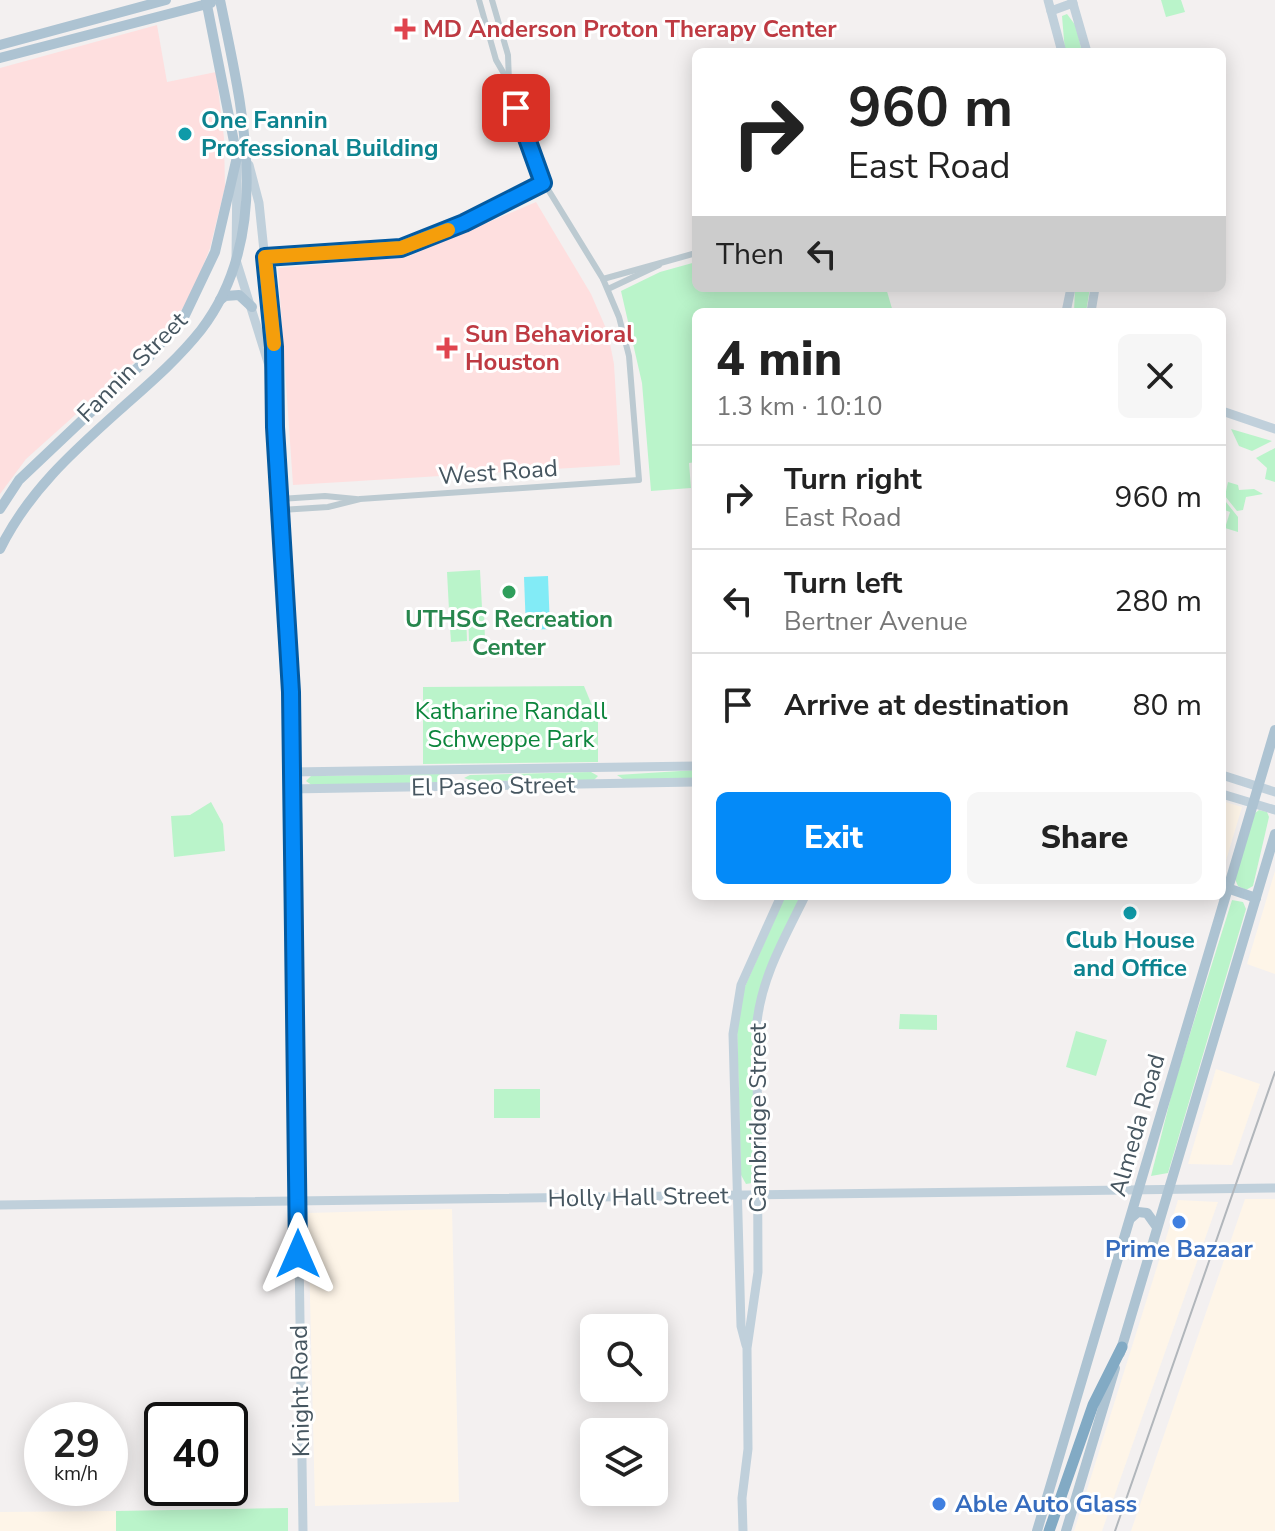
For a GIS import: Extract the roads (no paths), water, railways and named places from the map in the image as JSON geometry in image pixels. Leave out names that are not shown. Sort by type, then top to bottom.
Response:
[{"type":"highway","points":[[1049,1531],[1093,1405],[1122,1347]]},
{"type":"main road","points":[[2,46],[166,0]]},
{"type":"main road","points":[[0,58],[221,0]]},
{"type":"main road","name":"Fannin Street","points":[[0,509],[19,480],[149,357],[185,315],[215,252],[237,157],[236,113],[221,0]]},
{"type":"main road","name":"Fannin Street","points":[[0,549],[14,520],[46,478],[163,372],[201,329],[218,301],[236,260],[249,165],[207,2]]},
{"type":"main road","points":[[66,27],[70,38]]},
{"type":"main road","points":[[218,301],[225,296],[239,295],[252,307]]},
{"type":"main road","points":[[185,315],[201,329]]},
{"type":"main road","name":"Almeda Road","points":[[1037,1531],[1275,730]]},
{"type":"main road","name":"Almeda Road","points":[[1066,1531],[1275,834]]},
{"type":"main road","points":[[1230,889],[1256,898]]},
{"type":"main road","points":[[1131,1218],[1138,1212],[1147,1213],[1157,1227]]},
{"type":"street","points":[[479,0],[496,60],[509,82],[543,183],[608,289],[663,262]]},
{"type":"street","points":[[492,0],[508,55],[509,82]]},
{"type":"street","points":[[1061,48],[1050,5],[1072,1],[1086,48]]},
{"type":"street","name":"Knight Road","points":[[237,157],[236,260],[275,387]]},
{"type":"street","name":"Knight Road","points":[[249,165],[259,203],[265,257],[291,692],[303,1531]]},
{"type":"street","points":[[265,257],[401,248],[464,223],[543,183]]},
{"type":"street","points":[[603,279],[692,254]]},
{"type":"street","name":"West Road","points":[[281,504],[335,496],[360,499],[639,480],[629,356],[608,289]]},
{"type":"street","points":[[1226,412],[1275,429]]},
{"type":"street","name":"El Paseo Street","points":[[290,772],[692,766]]},
{"type":"street","points":[[605,783],[608,768]]},
{"type":"street","points":[[456,770],[457,787]]},
{"type":"street","points":[[1226,776],[1275,792]]},
{"type":"street","name":"El Paseo Street","points":[[290,789],[692,782]]},
{"type":"street","points":[[1226,795],[1275,810]]},
{"type":"street","name":"Cambridge Street","points":[[747,1348],[741,1326],[733,1034],[750,959],[779,900]]},
{"type":"street","name":"Cambridge Street","points":[[743,1531],[742,1498],[748,1449],[747,1348],[758,1272],[756,1088],[759,1002],[776,955],[803,900]]},
{"type":"street","name":"Holly Hall Street","points":[[0,1205],[1275,1188]]},
{"type":"water","points":[[548,576],[550,629],[526,630],[524,577]]},
{"type":"railway","points":[[1115,1531],[1275,1072]]},
{"type":"place","name":"MD Anderson Proton Therapy Center","points":[[405,29]]},
{"type":"place","name":"One Fannin Professional Building","points":[[185,134]]},
{"type":"place","name":"Sun Behavioral Houston","points":[[447,348]]},
{"type":"place","name":"UTHSC Recreation Center","points":[[509,592]]},
{"type":"place","name":"Club House and Office","points":[[1130,913]]},
{"type":"place","name":"Prime Bazaar","points":[[1179,1222]]},
{"type":"place","name":"Able Auto Glass","points":[[939,1504]]},
{"type":"park label","name":"Katharine Randall Schweppe Park","points":[[511,725]]}]
